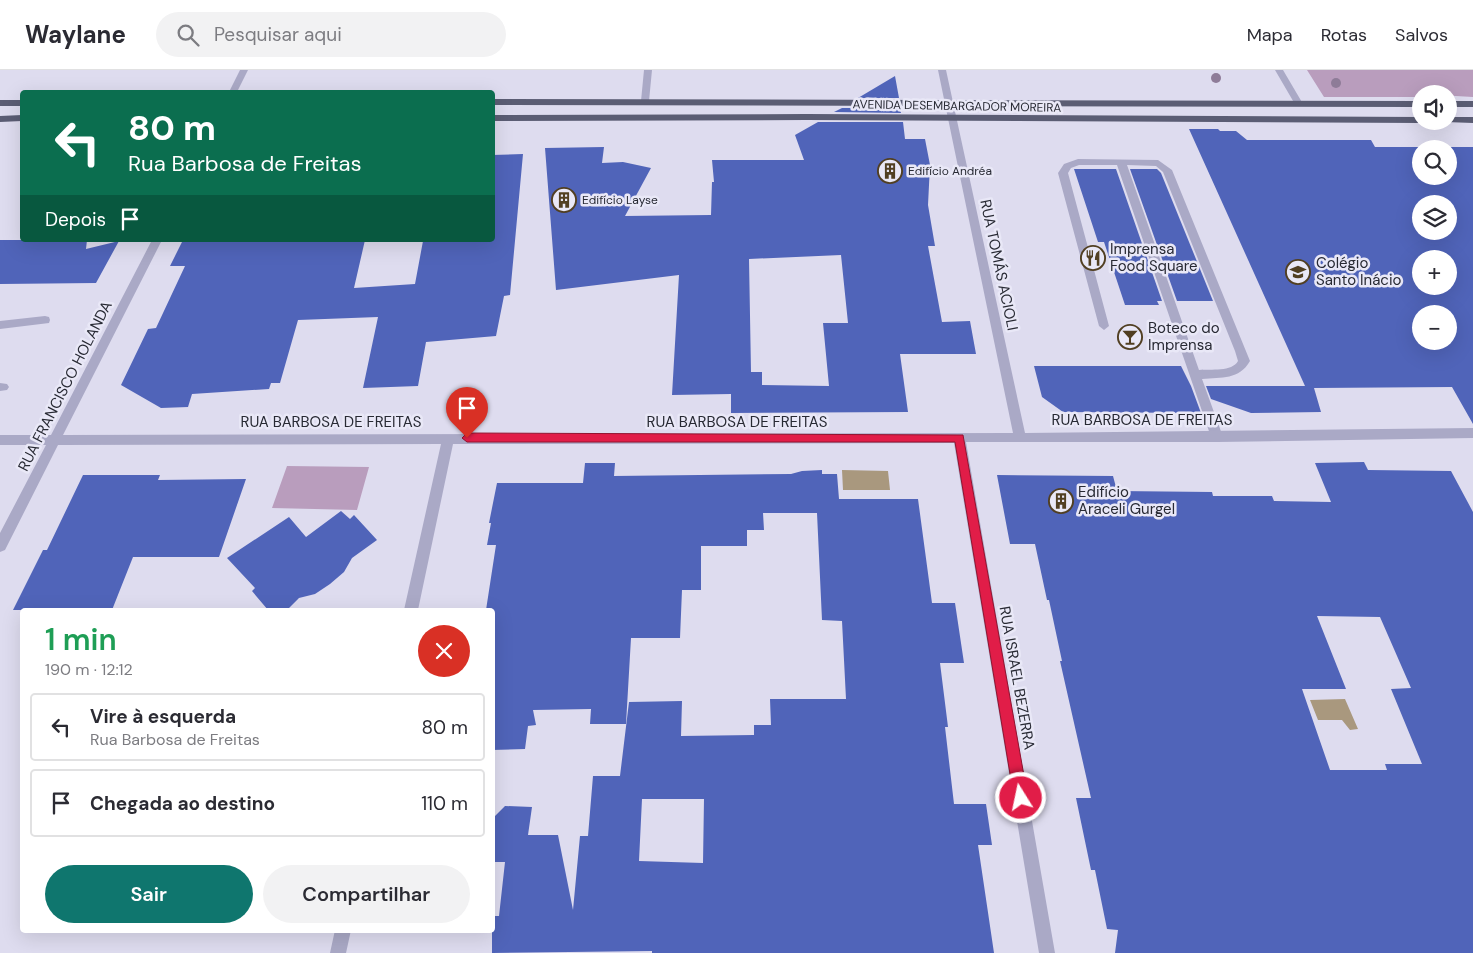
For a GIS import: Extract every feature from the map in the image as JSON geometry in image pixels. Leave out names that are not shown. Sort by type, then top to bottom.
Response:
[{"type":"main road","name":"AVENIDA DESEMBARGADOR MOREIRA","points":[[495,102],[645,100],[1412,104]]},
{"type":"main road","points":[[0,103],[20,103]]},
{"type":"main road","points":[[1457,104],[1473,104]]},
{"type":"main road","name":"AVENIDA DESEMBARGADOR MOREIRA","points":[[495,118],[806,117],[1412,120]]},
{"type":"main road","points":[[0,118],[20,118]]},
{"type":"main road","points":[[1457,120],[1473,120]]},
{"type":"street","points":[[233,90],[244,70]]},
{"type":"street","points":[[645,100],[648,70]]},
{"type":"street","name":"RUA TOMÁS ACIOLI","points":[[942,70],[1020,436]]},
{"type":"street","points":[[1279,70],[1299,104]]},
{"type":"street","points":[[1104,326],[1063,173],[1068,166],[1078,162],[1158,163],[1167,170],[1244,361],[1240,368],[1230,372],[1196,375]]},
{"type":"street","points":[[1121,162],[1217,437]]},
{"type":"street","name":"RUA FRANCISCO HOLANDA","points":[[0,546],[156,242]]},
{"type":"street","points":[[0,326],[46,320]]},
{"type":"street","name":"RUA BARBOSA DE FREITAS","points":[[0,440],[1217,437],[1473,433]]},
{"type":"street","points":[[411,608],[448,438]]},
{"type":"street","name":"RUA ISRAEL BEZERRA","points":[[959,438],[1047,953]]},
{"type":"street","points":[[338,953],[342,933]]},
{"type":"shaded area","points":[[1307,70],[1473,70],[1473,97],[1457,96],[1457,85],[1412,85],[1412,97],[1324,97]]},
{"type":"shaded area","points":[[287,466],[369,467],[357,510],[272,508]]},
{"type":"shaded area","points":[[842,470],[888,471],[890,490],[843,490]]},
{"type":"shaded area","points":[[1345,699],[1358,729],[1350,730],[1342,720],[1318,720],[1310,700]]},
{"type":"building","points":[[895,76],[899,98],[858,98]]},
{"type":"building","points":[[842,108],[900,108],[901,113],[834,112]]},
{"type":"building","points":[[818,122],[903,122],[905,139],[925,139],[930,165],[928,205],[935,246],[928,246],[942,322],[970,321],[976,354],[900,354],[908,412],[731,413],[731,394],[672,395],[679,275],[556,290],[545,148],[604,147],[602,163],[623,162],[651,168],[625,216],[711,215],[712,182],[714,182],[712,160],[804,160],[795,135]],"holes":[[[841,255],[848,323],[823,323],[829,386],[762,385],[762,372],[751,372],[749,259]]]},
{"type":"building","name":"Colégio Santo Inácio","points":[[1189,129],[1236,131],[1247,140],[1371,140],[1375,147],[1412,147],[1412,185],[1457,185],[1457,147],[1473,147],[1473,424],[1452,387],[1314,388],[1321,412],[1251,413],[1211,399],[1206,386],[1305,386]]},
{"type":"building","points":[[523,154],[510,295],[504,296],[496,336],[426,342],[418,386],[363,388],[378,317],[298,320],[280,383],[271,383],[269,389],[192,394],[188,407],[161,408],[121,385],[148,329],[156,328],[185,266],[170,266],[182,242],[365,242],[354,288],[415,284],[423,242],[495,242],[495,155]]},
{"type":"building","points":[[1074,169],[1116,169],[1162,301],[1157,301],[1159,305],[1125,305],[1104,242],[1098,242]]},
{"type":"building","points":[[1130,169],[1157,169],[1161,173],[1213,301],[1177,301]]},
{"type":"building","points":[[0,240],[20,240],[20,242],[87,242],[86,249],[118,242],[96,283],[0,284]]},
{"type":"building","points":[[1034,366],[1181,366],[1201,413],[1063,412],[1042,397]]},
{"type":"building","points":[[1364,462],[1368,470],[1451,471],[1473,512],[1473,953],[1115,953],[1118,930],[1107,929],[1095,870],[1091,870],[1076,798],[1091,798],[1060,661],[1062,661],[1049,600],[1047,600],[1035,544],[1010,544],[997,475],[1113,476],[1117,491],[1212,492],[1213,496],[1272,496],[1274,501],[1331,502],[1315,463]],"holes":[[[1317,616],[1380,617],[1411,688],[1391,689],[1422,764],[1385,764],[1387,770],[1330,770],[1302,689],[1346,689]]]},
{"type":"building","points":[[585,463],[615,463],[614,476],[791,474],[802,471],[822,470],[822,474],[837,474],[839,499],[918,499],[932,603],[955,603],[964,663],[940,663],[948,727],[945,727],[954,804],[986,804],[992,845],[978,845],[994,953],[652,953],[652,951],[492,953],[492,933],[495,933],[495,916],[499,916],[505,862],[495,862],[495,816],[505,806],[532,807],[528,835],[558,835],[573,910],[580,836],[588,836],[593,776],[620,776],[629,702],[682,701],[681,736],[754,735],[754,725],[771,725],[770,699],[846,699],[842,621],[822,620],[817,513],[763,513],[764,530],[747,530],[747,546],[701,546],[701,590],[682,590],[680,638],[631,638],[626,724],[590,724],[591,709],[533,710],[536,725],[528,726],[525,749],[495,750],[495,608],[486,608],[496,545],[487,545],[491,523],[489,523],[497,483],[583,483]],"holes":[[[642,799],[704,799],[703,863],[639,861]]]},
{"type":"building","points":[[83,475],[160,475],[158,480],[246,479],[219,557],[133,557],[113,608],[20,608],[20,610],[13,610],[43,550],[47,550]]},
{"type":"building","points":[[341,511],[350,519],[354,515],[377,540],[352,558],[344,572],[330,584],[315,594],[299,598],[289,608],[266,608],[252,591],[255,588],[227,558],[289,517],[306,537]]},
{"type":"place","name":"Edifício Andréa","points":[[890,171]]},
{"type":"place","name":"Edifício Layse","points":[[564,200]]},
{"type":"place","name":"Imprensa Food Square","points":[[1093,258]]},
{"type":"place","name":"Colégio Santo Inácio","points":[[1298,272]]},
{"type":"place","name":"Boteco do Imprensa","points":[[1130,337]]},
{"type":"place","name":"Edifício Araceli Gurgel","points":[[1061,501]]},
{"type":"route","points":[[467,438],[959,438],[1021,798]]}]
